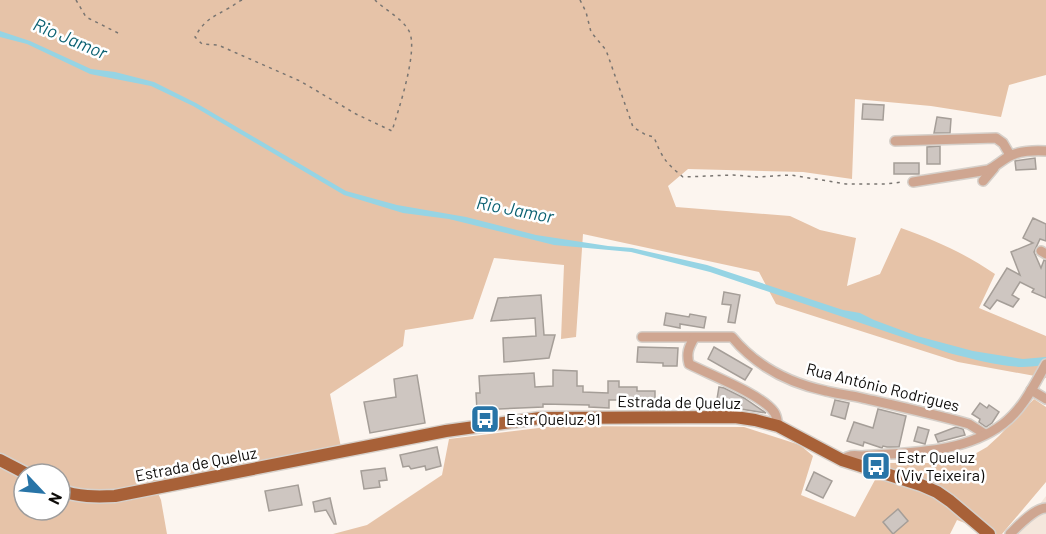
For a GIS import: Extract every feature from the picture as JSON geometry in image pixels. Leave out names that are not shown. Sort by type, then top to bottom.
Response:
[{"type":"main road","name":"Estrada de Queluz","points":[[72,494],[89,497],[115,496],[446,431],[540,418],[735,417],[778,426],[842,460],[914,481],[937,492],[989,534]]},
{"type":"street","points":[[895,141],[996,138],[1003,143],[1010,155]]},
{"type":"street","points":[[983,181],[1010,155],[1038,150],[1046,151]]},
{"type":"street","points":[[913,182],[995,167]]},
{"type":"street","name":"Rua António Rodrigues","points":[[642,337],[732,337],[756,361],[774,373],[799,383],[826,392],[849,395],[969,424],[985,435]]},
{"type":"street","points":[[694,338],[687,357],[689,364],[754,395],[774,412],[778,426]]},
{"type":"street","points":[[842,460],[847,456],[942,449],[985,435],[1004,423],[1017,410],[1046,364]]},
{"type":"street","points":[[1031,390],[1044,394]]},
{"type":"street","points":[[1010,534],[1041,508],[1046,508]]},
{"type":"path","points":[[76,0],[86,17],[120,34]]},
{"type":"path","points":[[242,0],[212,16],[195,38],[202,44],[218,45],[300,81],[392,132],[404,94],[412,42],[409,31],[404,25],[375,0]]},
{"type":"path","points":[[580,0],[591,32],[606,50],[633,127],[654,137],[660,155],[683,177],[791,175],[846,184],[913,182]]},
{"type":"shaded area","points":[[0,0],[1046,0],[1046,75],[1009,85],[1001,117],[931,106],[855,99],[852,179],[803,172],[688,169],[668,186],[676,207],[790,216],[820,230],[856,238],[847,286],[880,274],[901,228],[961,254],[995,274],[979,308],[1046,336],[1046,378],[958,362],[776,304],[759,272],[583,234],[576,337],[561,339],[564,265],[494,258],[473,319],[405,330],[403,346],[330,394],[342,452],[156,489],[161,500],[167,534],[0,534]]},
{"type":"shaded area","points":[[1034,399],[1046,407],[1046,482],[1002,534],[994,534],[957,520],[950,534],[333,534],[367,525],[442,475],[449,439],[555,426],[744,427],[800,445],[813,456],[801,495],[855,517],[876,478],[879,463],[959,463],[987,447]]},
{"type":"shaded area","points":[[1046,496],[1046,534],[1017,534]]},
{"type":"water","points":[[0,31],[30,41],[91,69],[115,72],[154,82],[196,103],[346,191],[397,205],[466,217],[536,235],[632,248],[707,265],[843,310],[860,313],[917,336],[973,351],[1023,359],[1046,357],[1046,366],[1003,365],[949,353],[710,272],[631,252],[554,245],[449,219],[403,213],[344,195],[193,106],[151,86],[90,74],[27,44],[0,37]]},
{"type":"building","points":[[863,104],[884,105],[883,120],[862,119]]},
{"type":"building","points":[[937,117],[951,119],[950,133],[934,133]]},
{"type":"building","points":[[940,146],[940,164],[927,164],[927,147]]},
{"type":"building","points":[[1035,158],[1036,169],[1016,170],[1015,161]]},
{"type":"building","points":[[894,163],[919,163],[919,174],[894,174]]},
{"type":"building","points":[[1033,218],[1046,224],[1046,241],[1040,239],[1034,252],[1041,268],[1044,260],[1046,261],[1046,298],[1032,292],[1034,289],[1020,282],[1012,295],[1019,299],[1013,307],[997,300],[990,309],[984,305],[1007,268],[1020,275],[1011,252],[1033,243],[1023,238]]},
{"type":"building","points":[[724,292],[740,295],[735,323],[728,322],[731,305],[722,304]]},
{"type":"building","points":[[541,295],[544,335],[555,335],[549,358],[504,362],[503,338],[536,336],[535,318],[491,321],[498,298]]},
{"type":"building","points":[[666,313],[706,317],[704,328],[680,324],[680,328],[664,325]]},
{"type":"building","points":[[638,347],[678,348],[677,366],[637,362]]},
{"type":"building","points":[[714,347],[752,369],[745,380],[708,359]]},
{"type":"building","points":[[553,370],[577,371],[577,386],[583,386],[583,392],[608,393],[608,381],[619,381],[619,387],[637,387],[637,391],[655,391],[655,405],[626,405],[626,400],[609,400],[609,408],[543,404],[543,407],[477,410],[476,393],[480,393],[479,376],[534,373],[535,387],[553,386]]},
{"type":"building","points":[[417,375],[425,423],[370,433],[364,402],[396,397],[394,379]]},
{"type":"building","points":[[719,387],[744,398],[766,413],[741,409],[741,403],[717,399]]},
{"type":"building","points":[[835,400],[849,403],[845,419],[831,415]]},
{"type":"building","points":[[980,403],[987,408],[989,405],[999,412],[992,423],[986,427],[972,414]]},
{"type":"building","points":[[878,409],[906,416],[899,447],[883,446],[882,448],[864,442],[863,446],[847,441],[854,422],[873,428]]},
{"type":"building","points":[[918,427],[929,430],[925,444],[914,441]]},
{"type":"building","points":[[956,427],[963,429],[965,435],[938,442],[935,435]]},
{"type":"building","points":[[437,447],[441,466],[426,470],[425,466],[411,469],[409,466],[403,467],[400,455]]},
{"type":"building","points":[[385,468],[387,480],[379,481],[380,487],[364,489],[361,471]]},
{"type":"building","points":[[814,472],[832,481],[823,498],[806,490]]},
{"type":"building","points":[[298,485],[302,505],[269,511],[265,491]]},
{"type":"building","points":[[330,498],[336,524],[326,510],[315,512],[313,502]]},
{"type":"building","points":[[898,509],[908,521],[893,534],[883,522]]},
{"type":"place","name":"Estr Queluz 91","points":[[485,419]]},
{"type":"place","name":"Estr Queluz (Viv Teixeira)","points":[[876,466]]},
{"type":"water label","name":"Rio Jamor","points":[[70,39]]},
{"type":"water label","name":"Rio Jamor","points":[[515,210]]}]
